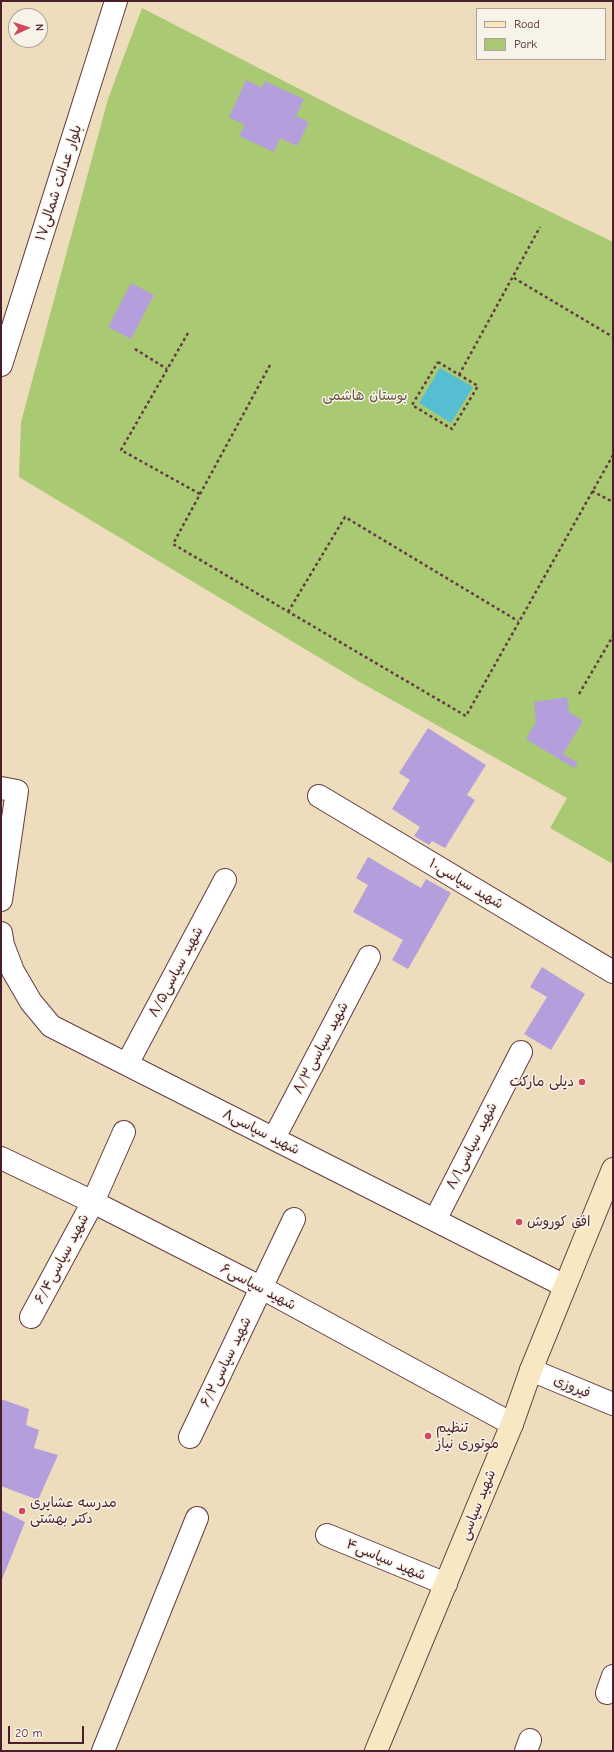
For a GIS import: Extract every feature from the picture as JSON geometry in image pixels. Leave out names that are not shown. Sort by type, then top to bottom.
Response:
[{"type":"street","name":"بلوار عدالت شمالی۱۷","points":[[1,365],[116,1]]},
{"type":"street","points":[[1,788],[17,791],[1,900]]},
{"type":"street","name":"شهید سپاسی۱۰","points":[[320,796],[613,972]]},
{"type":"street","name":"شهید سپاسی۸/۵","points":[[127,1064],[225,880]]},
{"type":"street","name":"شهید سپاسی۸","points":[[1,934],[3,945],[13,971],[31,1002],[51,1026],[566,1286]]},
{"type":"street","name":"شهید سپاسی۸/۳","points":[[274,1138],[369,957]]},
{"type":"street","name":"شهید سپاسی۸/۱","points":[[435,1220],[521,1052]]},
{"type":"street","name":"شهید سپاسی۶/۴","points":[[30,1317],[93,1202],[124,1132]]},
{"type":"street","name":"شهید سپاسی۶","points":[[1,1158],[93,1202],[262,1288],[512,1424]]},
{"type":"street","name":"شهید سپاسی","points":[[376,1751],[512,1424],[531,1370],[613,1169]]},
{"type":"street","name":"شهید سپاسی۶/۲","points":[[190,1436],[294,1219]]},
{"type":"street","name":"فیروزی","points":[[531,1370],[613,1404]]},
{"type":"street","points":[[103,1751],[197,1518]]},
{"type":"street","name":"شهید سپاسی۴","points":[[327,1535],[446,1584]]},
{"type":"path","points":[[459,375],[514,278],[540,227]]},
{"type":"path","points":[[514,278],[613,337]]},
{"type":"path","points":[[188,333],[121,450],[200,494]]},
{"type":"path","points":[[135,349],[167,369]]},
{"type":"path","points":[[438,362],[459,375],[478,386],[452,429],[412,405],[438,362]]},
{"type":"path","points":[[270,365],[172,544],[466,716],[613,454]]},
{"type":"path","points":[[592,491],[613,502]]},
{"type":"path","points":[[288,612],[345,517],[518,621]]},
{"type":"path","points":[[579,694],[613,636]]},
{"type":"green space","name":"بوستان هاشمی","points":[[142,8],[352,116],[613,242],[613,864],[550,828],[567,798],[358,681],[19,477],[21,422],[108,99]]},
{"type":"water","points":[[440,368],[473,387],[451,423],[419,403]]},
{"type":"building","points":[[246,80],[262,88],[265,81],[304,99],[296,116],[309,122],[297,146],[280,138],[274,152],[239,136],[245,125],[229,117]]},
{"type":"building","points":[[131,283],[154,295],[131,339],[108,327]]},
{"type":"building","points":[[567,697],[569,712],[583,721],[563,754],[578,763],[574,768],[526,739],[536,722],[534,702]]},
{"type":"building","points":[[428,728],[486,765],[467,795],[475,800],[445,848],[432,841],[429,845],[414,836],[420,827],[392,809],[410,780],[399,773]]},
{"type":"building","points":[[368,857],[421,888],[426,879],[451,893],[408,969],[392,960],[403,940],[353,912],[368,885],[356,878]]},
{"type":"building","points":[[542,967],[585,994],[551,1050],[524,1034],[547,997],[530,987]]},
{"type":"building","points":[[1,1399],[29,1409],[26,1425],[39,1430],[34,1448],[58,1455],[38,1500],[1,1486]]},
{"type":"building","points":[[1,1510],[25,1522],[1,1582]]},
{"type":"place","name":"دیلی مارکت","points":[[582,1082]]},
{"type":"place","name":"افق کوروش","points":[[519,1222]]},
{"type":"place","name":"تنظیم موتوری نیاز","points":[[428,1436]]},
{"type":"place","name":"مدرسه عشایری دکتر بهشتی","points":[[22,1511]]}]
